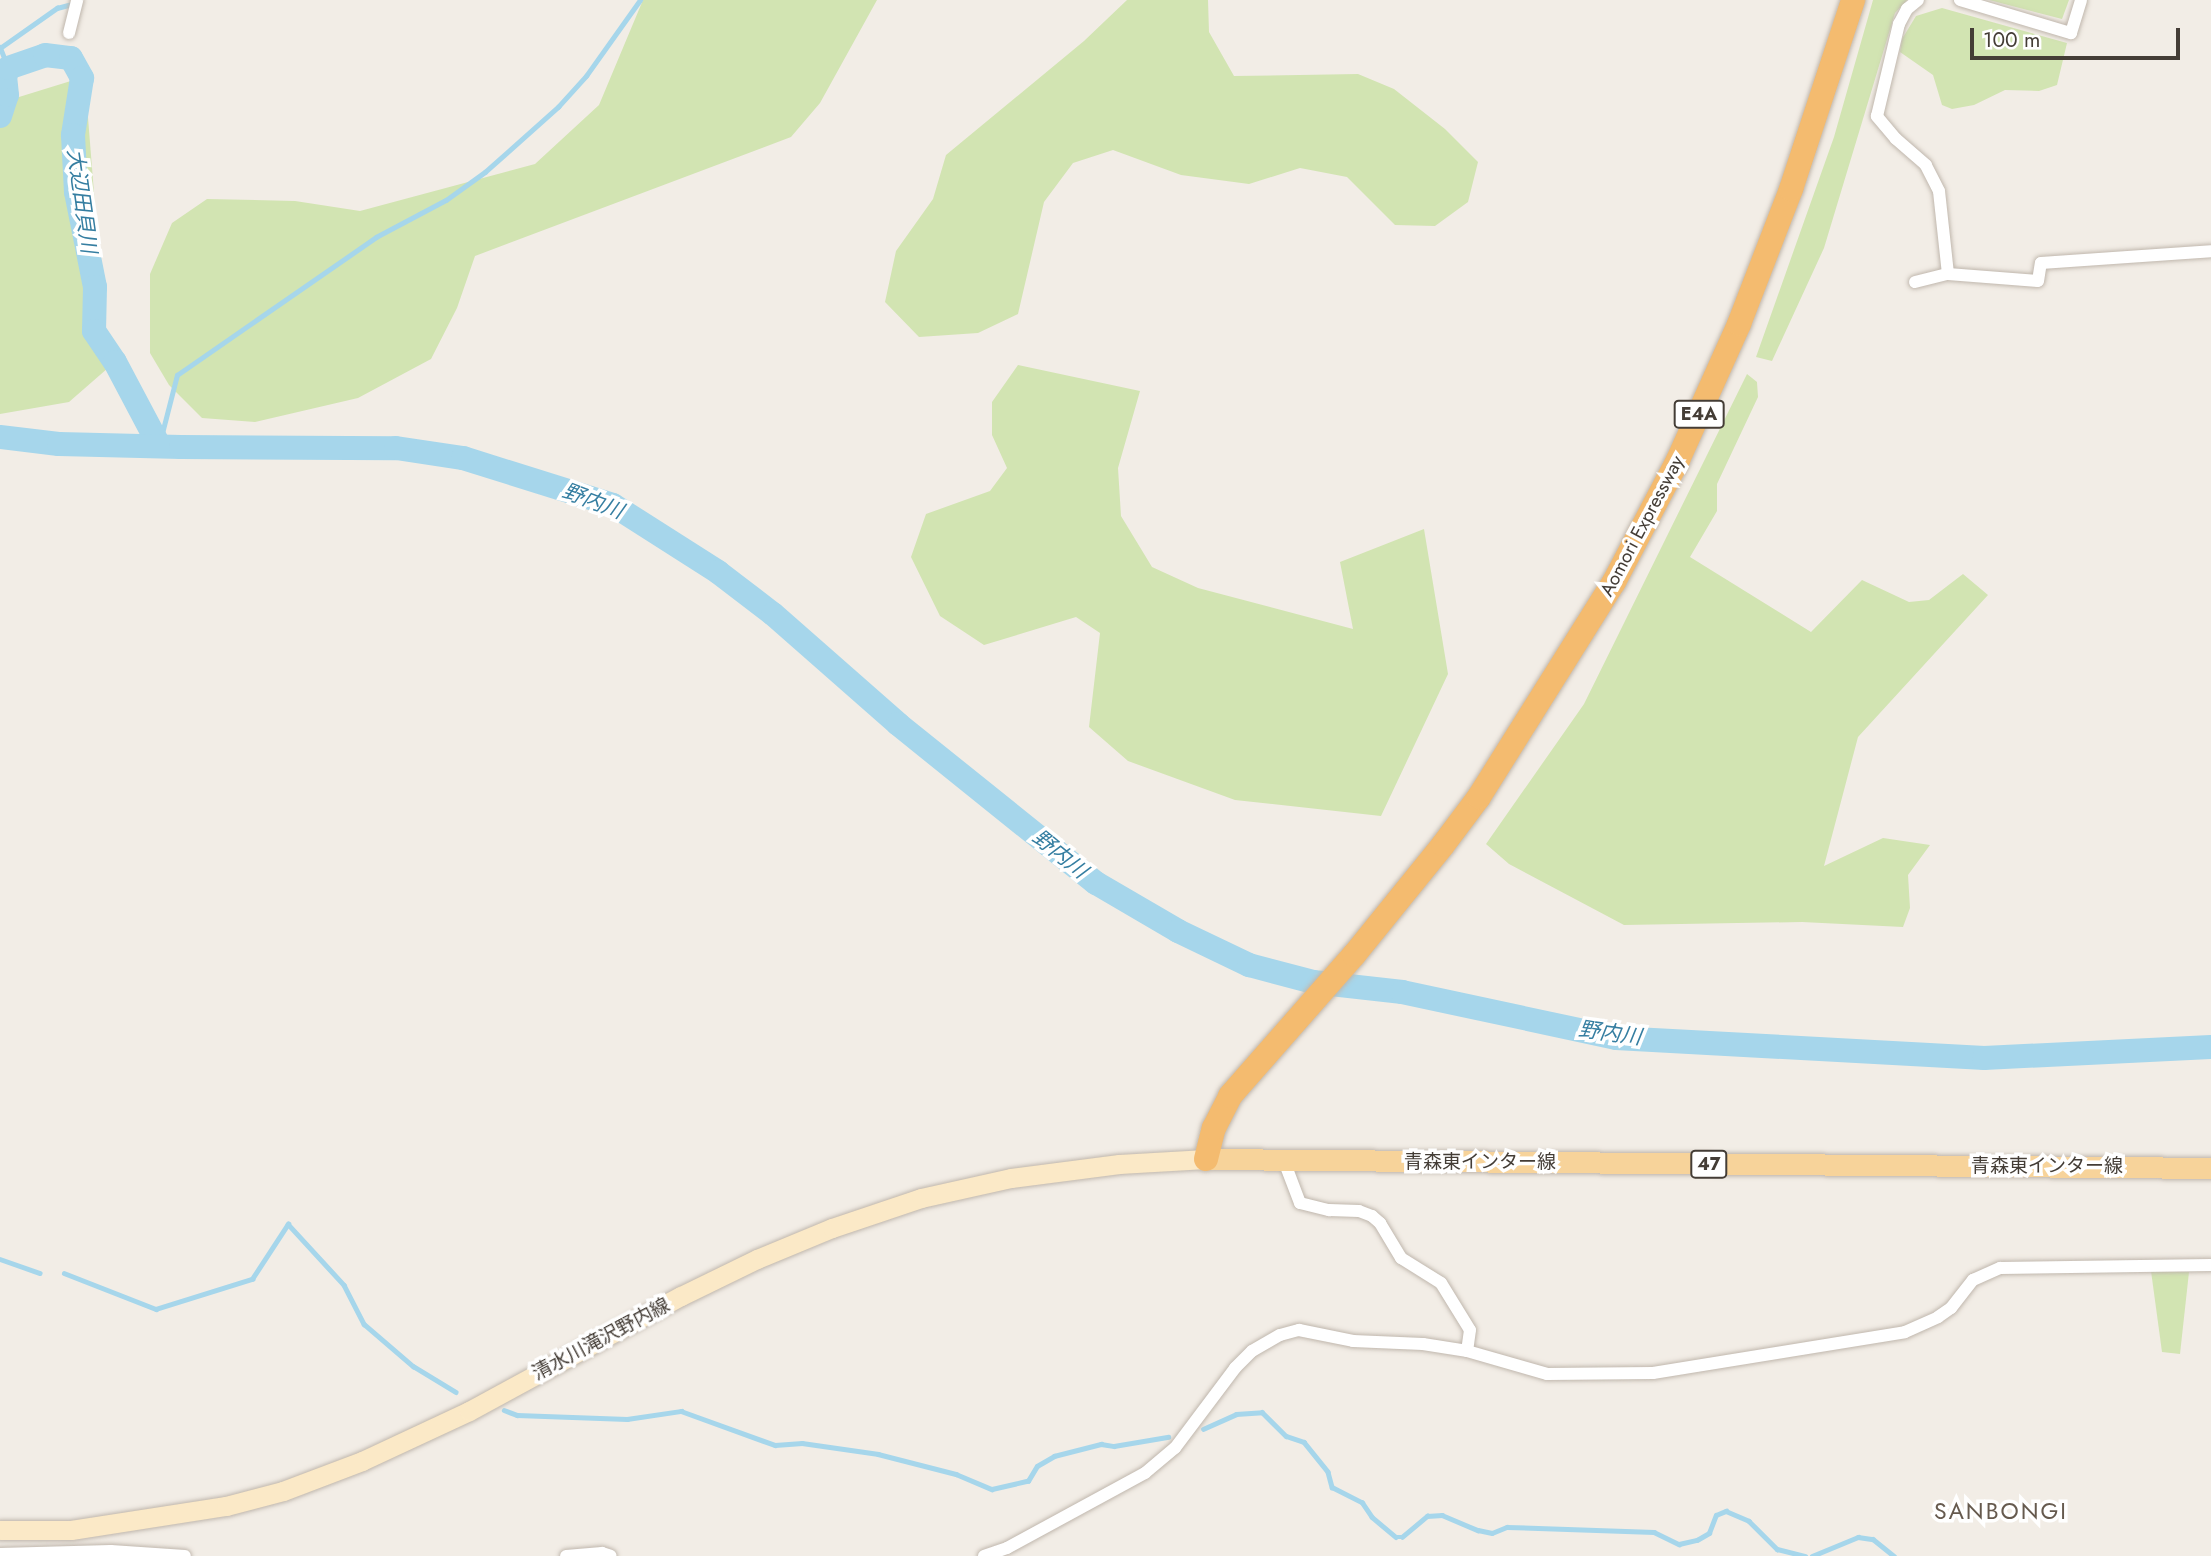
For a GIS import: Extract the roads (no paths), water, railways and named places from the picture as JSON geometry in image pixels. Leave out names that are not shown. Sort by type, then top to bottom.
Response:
[{"type":"highway","name":"Aomori Expressway","points":[[1206,1159],[1223,1107],[1277,1041],[1354,955],[1479,797],[1614,582],[1678,460],[1740,324],[1791,189],[1853,0]]},
{"type":"main road","name":"青森東インター線","points":[[1206,1159],[2211,1168]]},
{"type":"main road","name":"清水川滝沢野内線","points":[[0,1530],[71,1530],[226,1506],[282,1491],[362,1461],[469,1411],[681,1296],[757,1259],[832,1228],[921,1198],[1012,1178],[1092,1167],[1206,1159]]},
{"type":"street","points":[[69,33],[77,0]]},
{"type":"street","points":[[1918,0],[1907,9],[1899,24],[1877,116],[1896,139],[1926,164],[1939,191],[1948,274]]},
{"type":"street","points":[[1960,0],[2071,33],[2081,0]]},
{"type":"street","points":[[1915,282],[1948,274],[2038,281],[2040,263],[2211,251]]},
{"type":"street","points":[[1284,1161],[1300,1203],[1329,1210],[1359,1211],[1372,1216],[1380,1223],[1401,1258],[1441,1283],[1470,1330],[1467,1351]]},
{"type":"street","points":[[984,1556],[1019,1542],[1145,1473],[1175,1448],[1235,1368],[1252,1351],[1280,1335],[1299,1330],[1353,1341],[1423,1344],[1467,1351],[1547,1374],[1653,1373],[1905,1332],[1938,1317],[1951,1308],[1973,1280],[2000,1268],[2211,1265]]},
{"type":"street","points":[[0,1554],[111,1551],[185,1556]]},
{"type":"street","points":[[566,1556],[602,1553],[611,1556]]},
{"type":"waterway","points":[[159,445],[177,375],[376,237],[446,200],[485,172],[558,107],[586,76],[640,0]]},
{"type":"waterway","points":[[8,68],[0,48],[57,8],[72,4]]},
{"type":"waterway","name":"大辺田貝川","points":[[0,116],[7,95],[5,77],[8,68],[45,55],[71,58],[82,78],[73,135],[76,192],[95,287],[94,331],[115,362],[159,445]]},
{"type":"waterway","name":"野内川","points":[[0,437],[59,444],[396,448],[463,458],[613,505],[718,572],[773,614],[898,724],[1096,883],[1178,931],[1249,965],[1313,982],[1402,992],[1616,1038],[1984,1058],[2211,1047]]},
{"type":"waterway","points":[[64,1273],[156,1309],[252,1279],[288,1224],[344,1285],[364,1324],[413,1366],[456,1392]]},
{"type":"waterway","points":[[0,1259],[40,1273]]},
{"type":"waterway","points":[[504,1410],[517,1415],[627,1419],[681,1411],[775,1445],[802,1443],[878,1454],[956,1474],[992,1489],[1028,1481],[1037,1466],[1054,1456],[1101,1444],[1114,1446],[1168,1437]]},
{"type":"waterway","points":[[1203,1429],[1236,1414],[1262,1412],[1286,1436],[1304,1442],[1328,1472],[1332,1487],[1362,1502],[1372,1517],[1396,1537],[1402,1537],[1427,1516],[1442,1515],[1492,1533],[1507,1527],[1654,1532],[1679,1544],[1697,1540],[1709,1533],[1716,1515],[1726,1511],[1749,1521],[1777,1549],[1805,1556]]},
{"type":"waterway","points":[[1812,1556],[1858,1537],[1873,1539],[1894,1556]]},
{"type":"district","name":"SANBONGI","points":[[2001,1511]]}]
